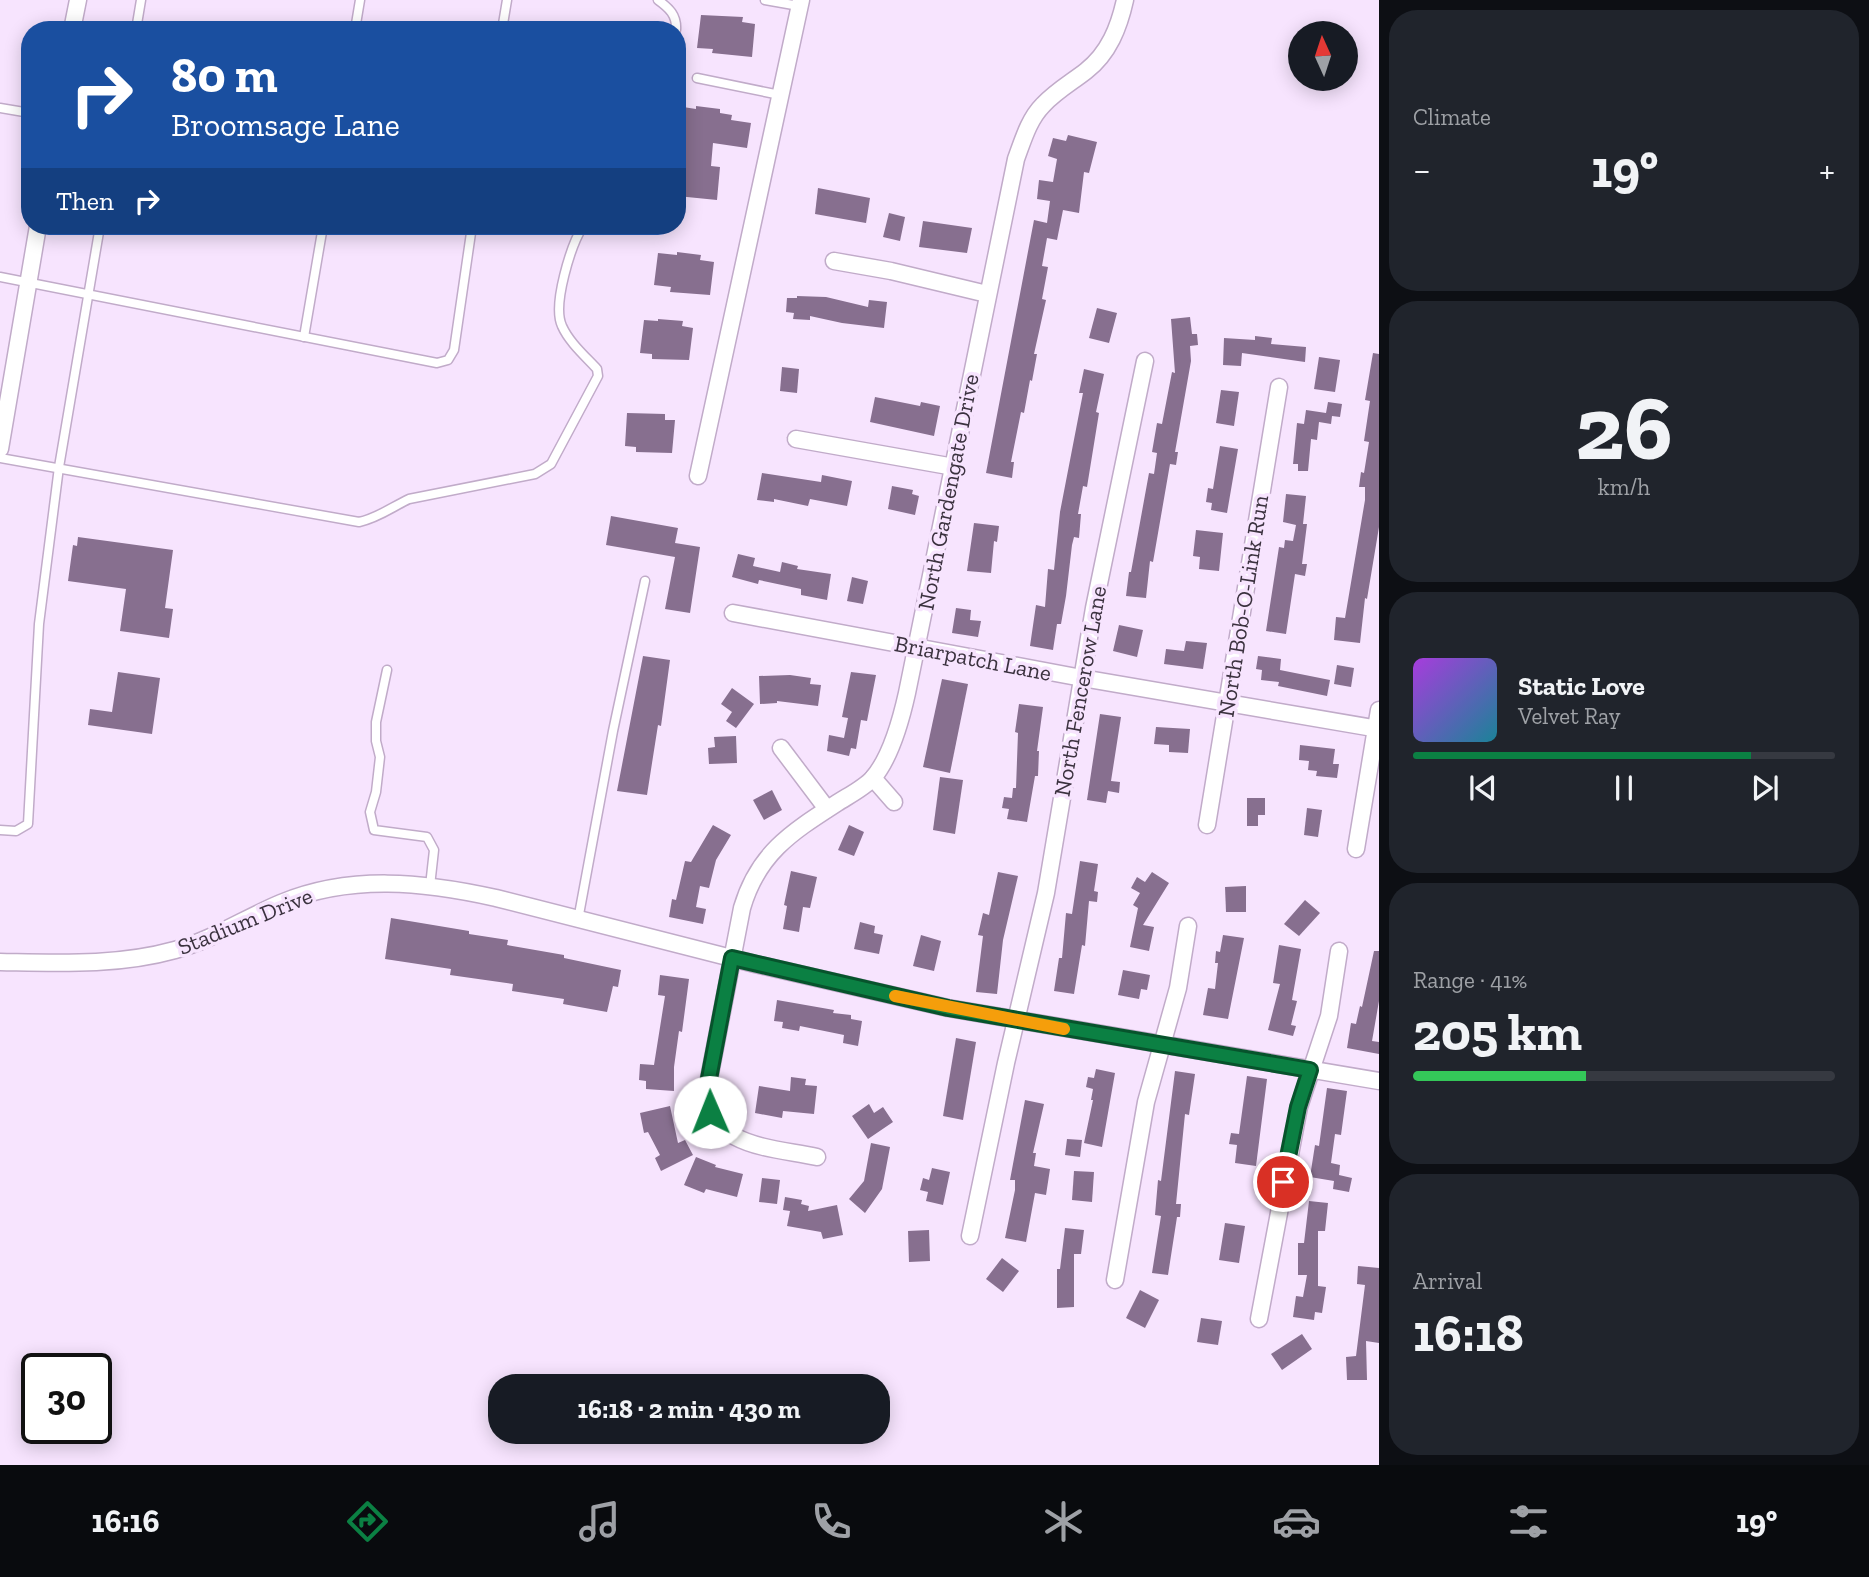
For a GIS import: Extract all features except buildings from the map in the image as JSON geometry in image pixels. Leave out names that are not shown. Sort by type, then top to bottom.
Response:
[{"type":"street","points":[[74,21],[78,0]]},
{"type":"street","name":"North Gardengate Drive","points":[[817,1157],[737,1139],[722,1130],[710,1112],[707,1089],[746,894],[766,857],[786,836],[873,778],[897,733],[954,467],[1010,184],[1024,135],[1042,106],[1102,56],[1114,36],[1125,0]]},
{"type":"street","points":[[698,476],[800,3]]},
{"type":"street","points":[[0,449],[37,235]]},
{"type":"street","points":[[834,261],[891,271],[987,294]]},
{"type":"street","name":"North Fencerow Lane","points":[[970,1236],[1046,892],[1082,678],[1145,361]]},
{"type":"street","name":"North Bob-O-Link Run","points":[[1207,825],[1279,387]]},
{"type":"street","points":[[796,439],[954,467]]},
{"type":"street","name":"Briarpatch Lane","points":[[733,613],[1082,678],[1377,729]]},
{"type":"street","points":[[1356,849],[1379,710]]},
{"type":"street","points":[[781,748],[827,809]]},
{"type":"street","points":[[873,778],[894,802]]},
{"type":"street","name":"Stadium Drive","points":[[0,962],[113,961],[145,957],[194,944],[286,901],[326,889],[370,883],[430,886],[496,898],[732,958],[935,1005],[1016,1021],[1379,1081]]},
{"type":"street","points":[[1115,1280],[1146,1102],[1178,988],[1188,926]]},
{"type":"street","points":[[1259,1319],[1288,1154],[1310,1070],[1329,1016],[1339,951]]},
{"type":"lane","points":[[138,21],[141,0]]},
{"type":"lane","points":[[356,21],[360,0]]},
{"type":"lane","points":[[504,21],[507,0]]},
{"type":"lane","points":[[658,0],[672,4],[677,21]]},
{"type":"lane","points":[[765,0],[800,3]]},
{"type":"lane","points":[[697,78],[780,95]]},
{"type":"lane","points":[[0,108],[21,112]]},
{"type":"lane","points":[[0,830],[16,831],[29,824],[39,624],[59,467],[98,235]]},
{"type":"lane","points":[[304,337],[321,235]]},
{"type":"lane","points":[[0,277],[438,363],[448,360],[454,350],[471,235]]},
{"type":"lane","points":[[0,458],[359,522],[373,519],[409,499],[534,474],[551,464],[598,376],[597,369],[573,343],[562,326],[559,315],[559,300],[577,235]]},
{"type":"lane","points":[[578,920],[613,731],[645,582]]},
{"type":"lane","points":[[387,670],[376,722],[376,741],[380,757],[376,792],[370,812],[374,830],[427,837],[434,850],[430,886]]},
{"type":"slow traffic","points":[[895,996],[1064,1029]]},
{"type":"route","points":[[710,1112],[707,1089],[732,958],[948,1008],[1310,1070],[1298,1107],[1283,1182]]}]
